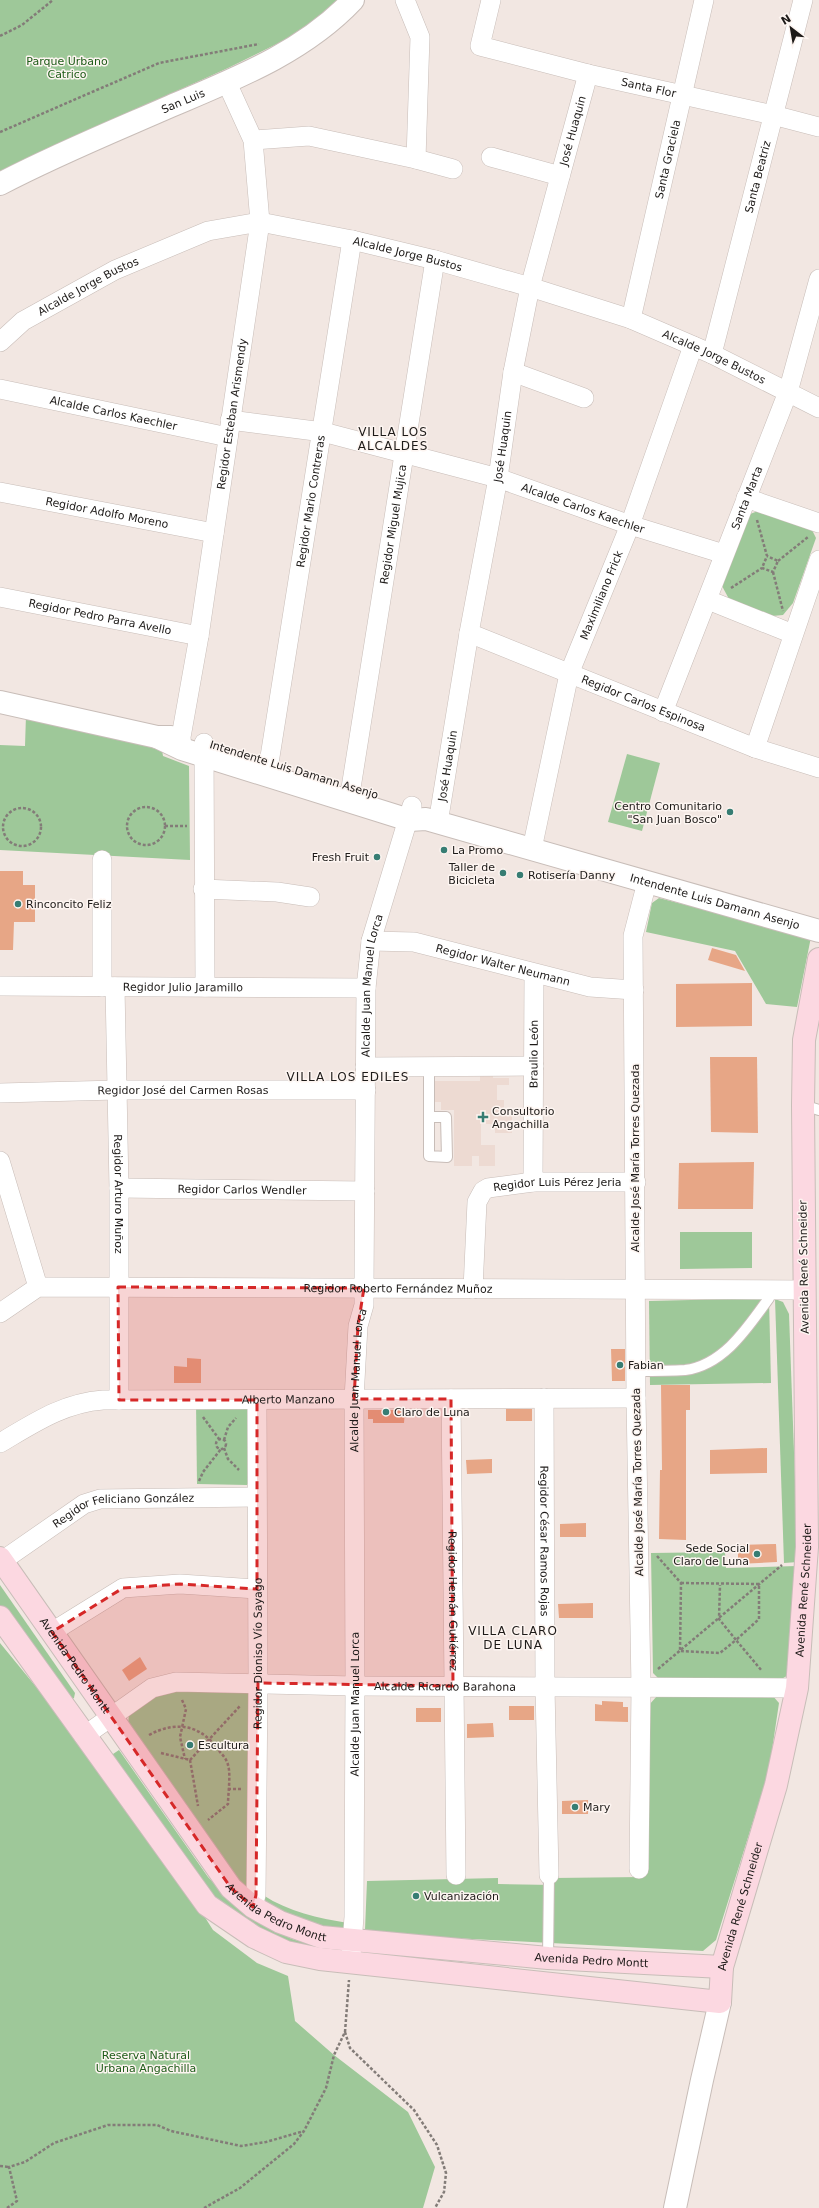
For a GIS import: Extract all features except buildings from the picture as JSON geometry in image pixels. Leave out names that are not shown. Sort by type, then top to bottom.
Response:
[{"type":"main road","name":"Avenida René Schneider","points":[[720,2002],[722,1967],[776,1785],[797,1688],[813,1548],[804,1290],[811,1107],[804,1040],[819,959]]},
{"type":"main road","name":"Avenida Pedro Montt","points":[[1,1559],[231,1888],[253,1907],[280,1922],[303,1932],[320,1937],[351,1951],[720,2002]]},
{"type":"main road","name":"Avenida Pedro Montt","points":[[0,1617],[206,1905],[254,1937],[286,1952],[320,1959],[351,1951],[548,1958],[722,1967]]},
{"type":"street","name":"San Luis","points":[[0,184],[133,122],[227,83],[293,50],[334,20],[354,0]]},
{"type":"street","points":[[405,0],[420,37],[416,158]]},
{"type":"street","name":"Santa Flor","points":[[491,0],[480,46],[588,74],[773,115],[819,127]]},
{"type":"street","name":"Santa Graciela","points":[[631,319],[684,96],[703,0]]},
{"type":"street","name":"Santa Beatriz","points":[[712,354],[803,0]]},
{"type":"street","name":"José Huaquin","points":[[421,817],[469,633],[498,478],[513,372],[530,287],[588,74]]},
{"type":"street","name":"Regidor Esteban Arismendy","points":[[182,743],[260,222],[253,140],[227,83]]},
{"type":"street","points":[[253,140],[309,136],[416,158],[453,169]]},
{"type":"street","points":[[491,157],[560,176]]},
{"type":"street","name":"Alcalde Jorge Bustos","points":[[0,342],[22,321],[115,270],[208,231],[260,222],[352,240],[435,260],[530,287],[631,319],[712,354],[819,408]]},
{"type":"street","name":"Regidor Mario Contreras","points":[[269,763],[323,432],[352,240]]},
{"type":"street","name":"Regidor Miguel Mujica","points":[[351,788],[435,260]]},
{"type":"street","name":"Santa Marta","points":[[663,712],[708,600],[724,554],[751,506],[788,392],[819,279]]},
{"type":"street","name":"Maximiliano Frick","points":[[532,849],[569,674],[630,525],[693,346]]},
{"type":"street","points":[[513,372],[584,398]]},
{"type":"street","name":"Alcalde Carlos Kaechler","points":[[0,389],[229,429],[323,432],[498,478],[630,525],[724,554]]},
{"type":"street","name":"Regidor Adolfo Moreno","points":[[0,492],[214,533]]},
{"type":"street","points":[[751,506],[816,528]]},
{"type":"street","points":[[755,748],[793,634],[811,611],[819,560]]},
{"type":"street","name":"Regidor Pedro Parra Avello","points":[[0,597],[199,636]]},
{"type":"street","points":[[708,600],[793,634]]},
{"type":"street","name":"Regidor Carlos Espinosa","points":[[469,633],[755,748],[819,768]]},
{"type":"street","name":"Intendente Luis Damann Asenjo","points":[[0,702],[182,743],[421,817],[819,930]]},
{"type":"street","points":[[205,750],[205,987]]},
{"type":"street","name":"Intendente Luis Damann Asenjo","points":[[205,750],[269,763],[351,788],[421,817]]},
{"type":"street","name":"Alcalde Juan Manuel Lorca","points":[[351,1951],[354,1917],[354,1399],[358,1326],[364,1305],[366,988],[371,941],[421,817]]},
{"type":"street","name":"Regidor Arturo Muñoz","points":[[102,860],[108,987],[116,1090],[119,1188],[119,1400]]},
{"type":"street","name":"Alcalde José María Torres Quezada","points":[[639,1869],[642,1688],[636,1398],[636,1182],[633,936],[647,882]]},
{"type":"street","points":[[204,889],[276,892],[310,897]]},
{"type":"street","name":"Regidor Walter Neumann","points":[[371,941],[414,942],[590,988],[634,990]]},
{"type":"street","name":"Braulio León","points":[[533,1182],[534,974]]},
{"type":"street","name":"Regidor Julio Jaramillo","points":[[0,986],[366,988]]},
{"type":"street","points":[[365,1067],[534,1066]]},
{"type":"street","name":"Regidor José del Carmen Rosas","points":[[0,1093],[116,1090],[366,1090]]},
{"type":"street","points":[[0,1161],[38,1287],[0,1313]]},
{"type":"street","name":"Regidor Luis Pérez Jeria","points":[[473,1289],[479,1196],[483,1192],[493,1186],[533,1182],[636,1182]]},
{"type":"street","name":"Regidor Carlos Wendler","points":[[119,1188],[365,1191]]},
{"type":"street","name":"Regidor Roberto Fernández Muñoz","points":[[38,1287],[804,1290]]},
{"type":"street","name":"Regidor César Ramos Rojas","points":[[544,1398],[545,1687],[549,1876]]},
{"type":"street","name":"Alberto Manzano","points":[[0,1443],[60,1408],[88,1401],[119,1400],[257,1406],[354,1399],[636,1398]]},
{"type":"street","name":"Regidor Hernán Gutiérrez","points":[[451,1399],[456,1875]]},
{"type":"street","name":"Regidor Dioniso Vío Sayago","points":[[253,1907],[256,1895],[258,1683],[257,1589],[252,1497],[257,1406]]},
{"type":"street","name":"Regidor Feliciano González","points":[[1,1559],[84,1504],[100,1499],[194,1496],[252,1497]]},
{"type":"street","points":[[52,1632],[122,1588],[180,1584],[257,1589]]},
{"type":"street","name":"Alcalde Ricardo Barahona","points":[[84,1736],[110,1716],[152,1688],[176,1682],[355,1686],[797,1688]]},
{"type":"street","name":"Avenida René Schneider","points":[[675,2208],[720,2002]]},
{"type":"lane","points":[[429,1066],[429,1117]]},
{"type":"lane","points":[[636,1371],[690,1369],[702,1366],[727,1351],[747,1329],[769,1298],[765,1290]]},
{"type":"lane","points":[[548,1958],[549,1876]]},
{"type":"path","points":[[0,36],[22,25],[53,0]]},
{"type":"path","points":[[0,132],[159,63],[266,43]]},
{"type":"path","points":[[726,591],[762,568],[767,556],[751,506]]},
{"type":"path","points":[[783,612],[773,572],[778,560],[816,528]]},
{"type":"path","points":[[767,556],[778,560]]},
{"type":"path","points":[[762,568],[773,572]]},
{"type":"path","points":[[145,807],[157,810],[164,820],[165,826],[161,837],[157,842],[145,845],[134,840],[128,829],[130,816],[139,808],[145,807]]},
{"type":"path","points":[[21,808],[33,812],[37,816],[41,827],[40,833],[33,843],[21,846],[10,841],[2,828],[10,813],[21,808]]},
{"type":"path","points":[[165,826],[194,827]]},
{"type":"path","points":[[194,1496],[202,1472],[226,1444],[224,1440],[228,1427],[238,1416],[257,1406]]},
{"type":"path","points":[[224,1440],[219,1439],[217,1446],[222,1448],[225,1454],[238,1469],[252,1497]]},
{"type":"path","points":[[654,1554],[681,1583],[680,1651]]},
{"type":"path","points":[[653,1673],[720,1619],[782,1565]]},
{"type":"path","points":[[681,1583],[759,1584]]},
{"type":"path","points":[[720,1584],[720,1619],[767,1677]]},
{"type":"path","points":[[680,1651],[720,1653],[736,1640],[759,1619],[759,1584]]},
{"type":"path","points":[[180,1695],[186,1709],[180,1737],[185,1759]]},
{"type":"path","points":[[190,1760],[211,1739],[245,1700]]},
{"type":"path","points":[[149,1735],[162,1728],[173,1726],[200,1731],[211,1739],[228,1764],[228,1804],[208,1820]]},
{"type":"path","points":[[161,1753],[190,1760]]},
{"type":"path","points":[[190,1760],[198,1806]]},
{"type":"path","points":[[204,2208],[240,2188],[294,2144],[304,2131],[326,2088],[334,2055],[345,2032],[351,1951]]},
{"type":"path","points":[[345,2032],[350,2048],[414,2110],[437,2145],[446,2173],[444,2192],[435,2208]]},
{"type":"path","points":[[0,2166],[10,2167],[25,2162],[54,2143],[108,2125],[156,2125],[171,2130],[224,2140],[241,2146],[266,2142],[304,2131]]},
{"type":"path","points":[[7,2208],[17,2201],[10,2167]]},
{"type":"highlighted area","points":[[118,1287],[364,1288],[358,1326],[354,1399],[451,1399],[453,1686],[258,1683],[256,1895],[253,1907],[231,1888],[52,1632],[123,1588],[180,1584],[257,1589],[257,1400],[119,1400]]},
{"type":"shaded area","name":"Consultorio Angachilla","points":[[480,1074],[493,1074],[493,1078],[509,1078],[509,1085],[497,1085],[497,1100],[504,1100],[504,1111],[512,1111],[512,1133],[495,1133],[495,1124],[481,1124],[481,1145],[495,1145],[495,1166],[479,1166],[479,1156],[472,1156],[472,1166],[454,1166],[454,1110],[441,1110],[441,1102],[433,1102],[433,1081],[480,1081]]},
{"type":"green space","name":"Parque Urbano Catrico","points":[[0,0],[338,0],[313,26],[228,68],[0,171]]},
{"type":"green space","points":[[761,510],[812,530],[816,538],[793,603],[783,615],[772,616],[729,599],[722,586],[750,514]]},
{"type":"green space","points":[[26,715],[160,739],[163,756],[189,766],[190,860],[0,850],[0,745],[25,746]]},
{"type":"green space","points":[[627,754],[660,763],[642,831],[608,822]]},
{"type":"green space","points":[[659,898],[811,937],[797,1007],[766,1004],[735,951],[646,932],[652,903]]},
{"type":"green space","points":[[680,1232],[752,1232],[752,1268],[680,1269]]},
{"type":"green space","points":[[769,1298],[771,1383],[650,1385],[649,1301]]},
{"type":"green space","points":[[775,1299],[783,1302],[789,1314],[798,1562],[784,1563]]},
{"type":"green space","points":[[196,1402],[249,1403],[251,1480],[247,1485],[197,1484]]},
{"type":"green space","points":[[725,1552],[726,1568],[797,1566],[792,1673],[778,1681],[661,1681],[653,1673],[651,1553]]},
{"type":"green space","points":[[0,1585],[75,1693],[74,1698],[70,1700],[0,1607]]},
{"type":"green space","name":"Reserva Natural Urbana Angachilla","points":[[0,1643],[83,1744],[163,1851],[213,1930],[257,1963],[288,1976],[295,2021],[334,2055],[408,2112],[435,2167],[423,2208],[0,2208]]},
{"type":"green space","points":[[254,1690],[254,1887],[244,1890],[128,1725],[129,1713],[163,1692]]},
{"type":"green space","points":[[772,1695],[779,1703],[769,1770],[716,1940],[703,1951],[376,1934],[365,1930],[367,1881],[498,1878],[498,1884],[553,1885],[553,1878],[643,1877],[649,1705],[657,1696]]},
{"type":"green space","points":[[119,1750],[208,1877],[226,1896],[257,1920],[280,1933],[292,1939],[322,1945],[321,1951],[291,1944],[255,1927],[213,1898],[113,1760],[113,1754]]},
{"type":"green space","points":[[263,1895],[293,1910],[348,1923],[346,1931],[333,1936],[269,1910]]},
{"type":"place","name":"Centro Comunitario \"San Juan Bosco\"","points":[[730,812]]},
{"type":"place","name":"La Promo","points":[[444,850]]},
{"type":"place","name":"Fresh Fruit","points":[[377,857]]},
{"type":"place","name":"Taller de Bicicleta","points":[[503,873]]},
{"type":"place","name":"Rotisería Danny","points":[[520,875]]},
{"type":"place","name":"Rinconcito Feliz","points":[[18,904]]},
{"type":"place","name":"Consultorio Angachilla","points":[[483,1117]]},
{"type":"place","name":"Fabian","points":[[620,1365]]},
{"type":"place","name":"Claro de Luna","points":[[386,1412]]},
{"type":"place","name":"Sede Social Claro de Luna","points":[[757,1554]]},
{"type":"place","name":"Escultura","points":[[190,1745]]},
{"type":"place","name":"Mary","points":[[575,1807]]},
{"type":"place","name":"Vulcanización","points":[[416,1896]]},
{"type":"district","name":"VILLA LOS ALCALDES","points":[[393,439]]},
{"type":"district","name":"VILLA LOS EDILES","points":[[348,1077]]},
{"type":"district","name":"VILLA CLARO DE LUNA","points":[[513,1638]]}]
